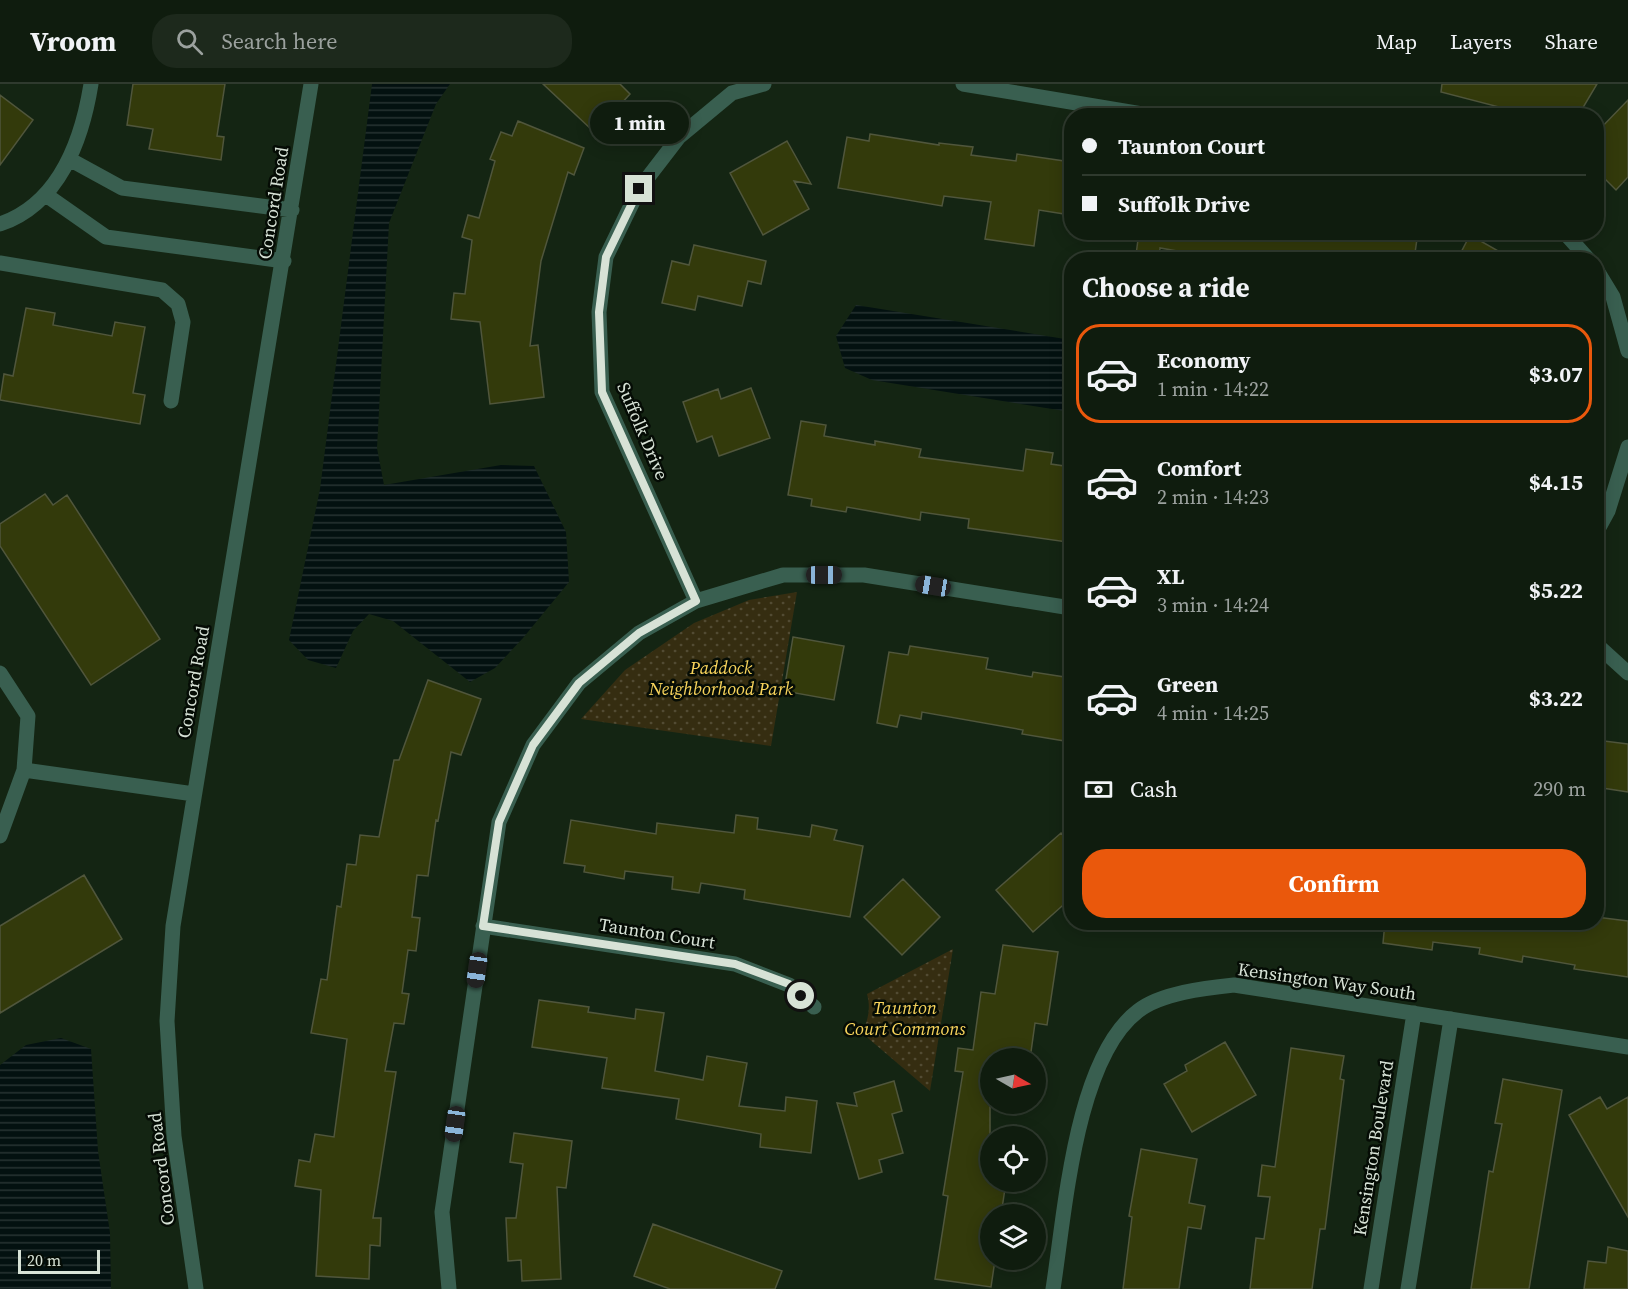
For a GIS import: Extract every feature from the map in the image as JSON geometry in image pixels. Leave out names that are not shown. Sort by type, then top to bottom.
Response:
[{"type":"street","points":[[0,224],[12,220],[46,195],[69,159],[85,121],[91,84]]},
{"type":"street","name":"Concord Road","points":[[196,1289],[174,1136],[167,1021],[172,926],[284,261],[311,84]]},
{"type":"street","name":"Suffolk Drive","points":[[696,601],[602,392],[599,312],[606,257],[639,189],[679,137],[732,93],[764,84]]},
{"type":"street","points":[[963,84],[1106,108]]},
{"type":"street","points":[[69,159],[122,188],[292,210]]},
{"type":"street","points":[[46,195],[106,237],[284,261]]},
{"type":"street","points":[[1571,240],[1583,252]]},
{"type":"street","points":[[0,263],[162,290],[178,304],[183,322],[171,401]]},
{"type":"street","points":[[1604,282],[1613,297],[1628,351]]},
{"type":"street","points":[[1604,519],[1628,447]]},
{"type":"street","points":[[449,1289],[442,1212],[499,822],[533,745],[579,683],[639,633],[696,601],[783,575],[864,575],[1064,607]]},
{"type":"street","points":[[1604,651],[1628,673]]},
{"type":"street","points":[[0,673],[28,716],[24,770],[0,836]]},
{"type":"street","points":[[24,770],[194,794]]},
{"type":"street","name":"Taunton Court","points":[[483,926],[735,964],[789,984],[814,1007]]},
{"type":"street","name":"Kensington Way South","points":[[1053,1289],[1080,1120],[1087,1093],[1115,1036],[1138,1010],[1181,993],[1234,985],[1628,1047]]},
{"type":"street","name":"Kensington Boulevard","points":[[1371,1289],[1414,1013]]},
{"type":"street","points":[[1408,1289],[1451,1018]]},
{"type":"green space","name":"Paddock Neighborhood Park","points":[[797,592],[771,746],[581,719],[625,670],[694,623],[749,600]]},
{"type":"green space","name":"Taunton Court Commons","points":[[953,949],[930,1091],[862,1033],[868,1014],[867,994]]},
{"type":"shaded area","points":[[372,84],[450,84],[436,104],[389,223],[377,448],[384,485],[501,465],[534,466],[566,532],[569,582],[495,668],[470,682],[393,621],[369,614],[353,631],[336,668],[308,660],[289,640],[320,489]]},
{"type":"shaded area","points":[[856,305],[1064,339],[1064,411],[872,380],[845,368],[836,336]]},
{"type":"shaded area","points":[[61,1038],[91,1049],[98,1151],[110,1233],[111,1289],[0,1289],[0,1065],[26,1045]]},
{"type":"building","points":[[133,84],[225,84],[217,136],[224,137],[221,160],[149,149],[153,129],[127,125]]},
{"type":"building","points":[[543,84],[620,84],[630,94],[610,116],[601,108],[592,130]]},
{"type":"building","points":[[1442,84],[1597,84],[1583,108],[1503,108],[1441,92]]},
{"type":"building","points":[[0,95],[33,120],[0,165]]},
{"type":"building","points":[[1628,100],[1628,177],[1616,190],[1604,178],[1604,125]]},
{"type":"building","points":[[518,121],[584,148],[574,175],[568,172],[541,261],[530,346],[538,345],[544,397],[490,404],[480,322],[451,319],[454,293],[465,294],[472,240],[462,237],[468,215],[479,218],[495,161],[490,159],[501,132],[512,136]]},
{"type":"building","points":[[870,134],[939,145],[939,143],[973,147],[971,155],[1016,161],[1017,154],[1064,161],[1064,214],[1039,210],[1034,246],[985,239],[991,202],[944,196],[942,206],[838,188],[847,137],[869,141]]},
{"type":"building","points":[[787,141],[811,184],[794,181],[809,209],[763,235],[730,173]]},
{"type":"building","points":[[1138,240],[1417,240],[1415,252],[1183,252],[1160,248],[1160,252],[1136,252]]},
{"type":"building","points":[[1467,240],[1479,240],[1500,252],[1461,252]]},
{"type":"building","points":[[694,245],[766,261],[761,284],[748,281],[742,306],[698,296],[695,310],[662,303],[672,261],[689,265]]},
{"type":"building","points":[[26,308],[55,313],[53,325],[112,336],[115,322],[145,327],[133,393],[145,395],[140,424],[0,400],[4,374],[13,376]]},
{"type":"building","points":[[751,388],[770,438],[719,456],[712,436],[697,442],[683,402],[718,389],[721,399]]},
{"type":"building","points":[[801,421],[826,425],[824,436],[875,445],[875,441],[921,449],[919,457],[1023,471],[1026,449],[1053,453],[1051,464],[1064,466],[1064,542],[968,528],[969,519],[921,512],[920,520],[847,507],[846,512],[811,506],[812,499],[788,495]]},
{"type":"building","points":[[45,494],[53,505],[67,495],[160,639],[91,685],[0,546],[0,524]]},
{"type":"building","points":[[793,637],[844,646],[834,700],[784,691]]},
{"type":"building","points":[[910,646],[988,658],[986,669],[1032,677],[1033,672],[1064,677],[1064,741],[1022,734],[1023,730],[922,712],[921,719],[900,715],[897,727],[877,723],[889,652],[908,655]]},
{"type":"building","points":[[428,680],[481,699],[461,755],[451,752],[438,821],[436,820],[428,876],[417,875],[412,917],[420,918],[416,951],[408,950],[402,993],[409,994],[404,1024],[394,1023],[385,1071],[396,1072],[373,1218],[381,1218],[380,1246],[370,1245],[369,1279],[316,1276],[321,1190],[295,1186],[299,1160],[310,1162],[315,1134],[334,1137],[347,1039],[311,1033],[321,979],[327,980],[337,906],[341,907],[347,864],[356,865],[360,835],[379,837],[394,760],[399,760]]},
{"type":"building","points":[[1604,741],[1628,744],[1628,792],[1604,788]]},
{"type":"building","points":[[736,815],[758,818],[757,829],[810,837],[812,825],[837,830],[834,840],[863,846],[850,917],[744,899],[745,890],[701,883],[699,893],[672,889],[673,877],[625,871],[624,879],[584,872],[585,866],[564,863],[571,820],[656,834],[657,823],[734,833]]},
{"type":"building","points":[[1061,833],[1064,837],[1064,904],[1033,932],[996,890]]},
{"type":"building","points":[[84,875],[122,939],[0,1013],[0,926]]},
{"type":"building","points":[[903,879],[940,917],[902,955],[864,917]]},
{"type":"building","points":[[1604,918],[1628,921],[1628,977],[1574,969],[1575,965],[1523,956],[1522,962],[1479,954],[1480,948],[1433,942],[1432,950],[1383,943],[1384,930],[1604,930]]},
{"type":"building","points":[[1003,945],[1058,952],[1047,1025],[1035,1023],[1032,1048],[980,1048],[980,1114],[990,1114],[990,1126],[980,1126],[980,1192],[1004,1192],[1003,1204],[980,1204],[980,1270],[994,1270],[991,1287],[935,1279],[948,1196],[943,1195],[963,1072],[955,1071],[958,1048],[973,1050],[981,992],[995,994]]},
{"type":"building","points":[[539,1000],[589,1007],[588,1012],[635,1019],[636,1009],[664,1013],[655,1071],[703,1080],[707,1056],[747,1063],[739,1106],[785,1111],[786,1097],[817,1101],[811,1153],[760,1147],[761,1134],[676,1119],[679,1099],[602,1088],[607,1058],[532,1047]]},
{"type":"building","points":[[1225,1042],[1256,1095],[1192,1132],[1164,1084],[1187,1071],[1185,1065]]},
{"type":"building","points":[[1291,1048],[1344,1056],[1340,1079],[1344,1080],[1325,1229],[1320,1229],[1312,1289],[1250,1289],[1256,1238],[1264,1239],[1270,1197],[1258,1196],[1262,1165],[1275,1167]]},
{"type":"building","points":[[1503,1079],[1562,1090],[1529,1289],[1471,1289],[1489,1171],[1493,1172],[1502,1124],[1495,1123]]},
{"type":"building","points":[[894,1081],[902,1111],[892,1114],[903,1153],[879,1160],[882,1172],[859,1179],[837,1103],[857,1106],[854,1093]]},
{"type":"building","points":[[1600,1097],[1607,1109],[1628,1097],[1628,1217],[1569,1115]]},
{"type":"building","points":[[514,1133],[572,1141],[566,1188],[557,1187],[561,1279],[522,1281],[521,1260],[508,1261],[506,1218],[516,1218],[523,1164],[510,1162]]},
{"type":"building","points":[[1141,1149],[1197,1159],[1189,1203],[1205,1206],[1201,1229],[1188,1227],[1179,1289],[1123,1289],[1132,1217],[1129,1216]]},
{"type":"building","points":[[653,1224],[782,1271],[775,1289],[670,1289],[634,1276]]},
{"type":"building","points":[[1608,1247],[1628,1251],[1628,1289],[1584,1289],[1588,1261],[1606,1263]]},
{"type":"route","points":[[639,189],[606,257],[599,312],[602,392],[696,601],[639,633],[579,683],[533,745],[499,822],[483,926],[735,964],[789,984],[801,996]]}]
